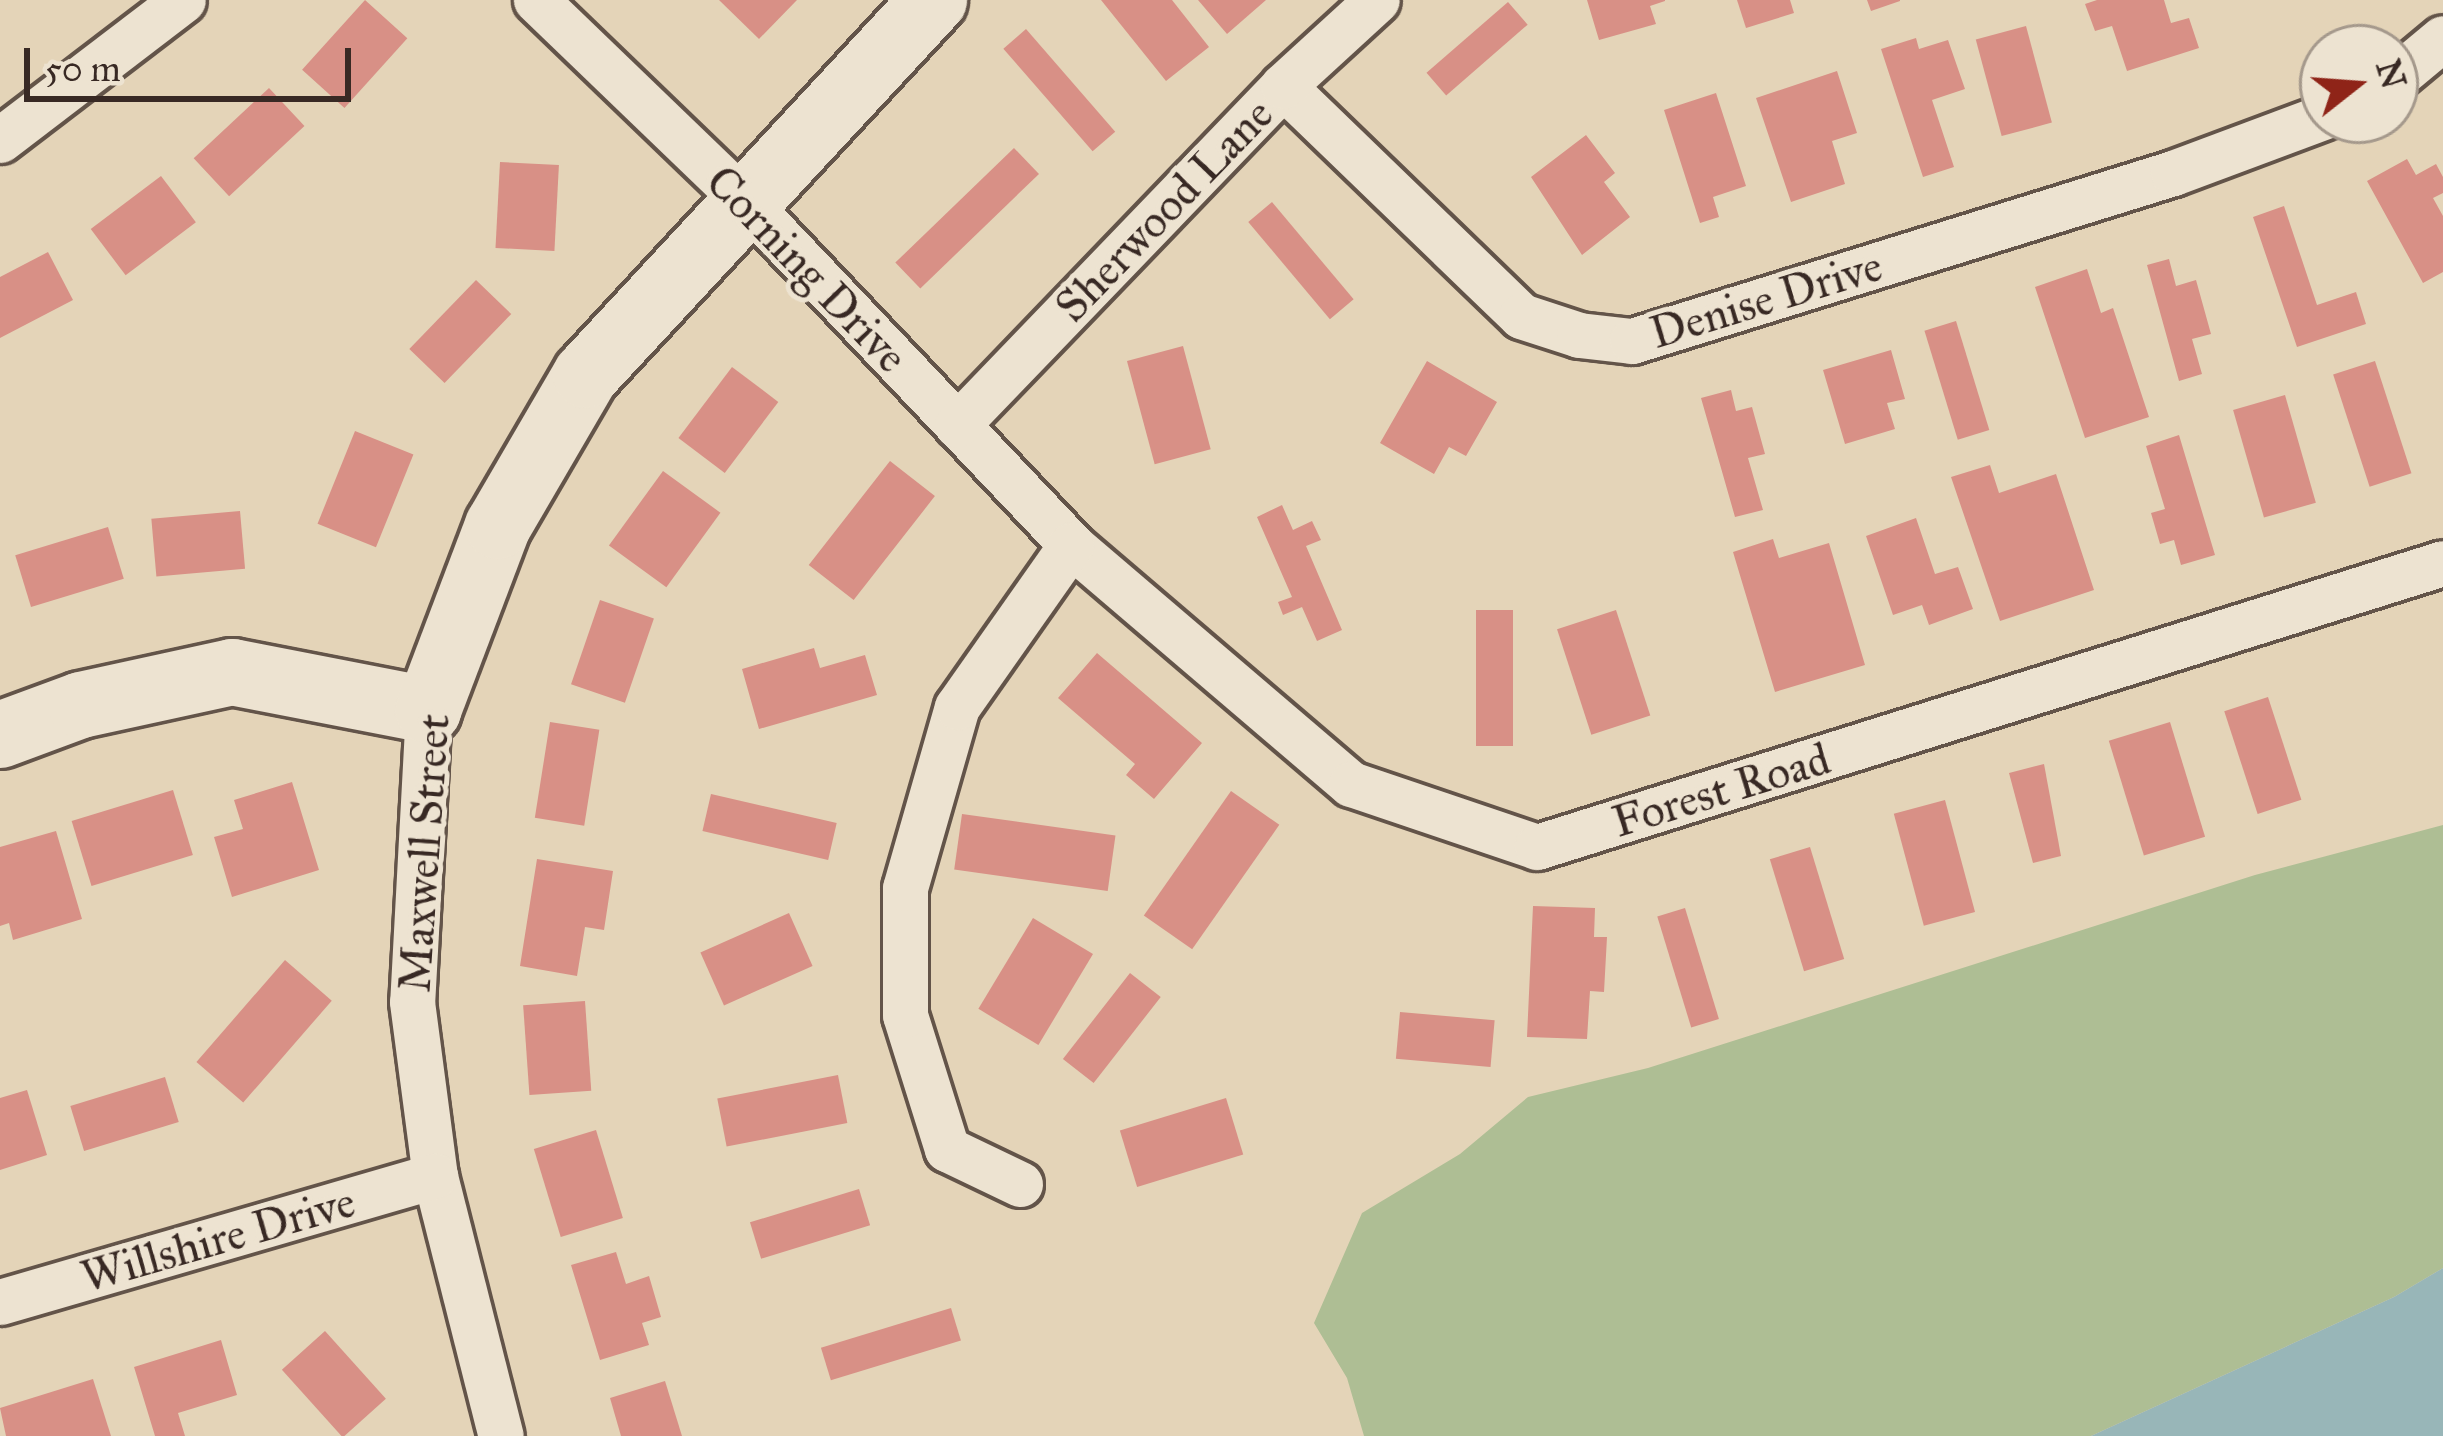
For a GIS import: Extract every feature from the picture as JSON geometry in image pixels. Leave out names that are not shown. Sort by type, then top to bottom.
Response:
[{"type":"street","points":[[0,140],[182,0]]},
{"type":"street","name":"Corning Drive","points":[[536,0],[746,202],[1071,545]]},
{"type":"street","name":"Maxwell Street","points":[[501,1436],[435,1176],[412,1002],[428,710],[498,526],[586,375],[934,0]]},
{"type":"street","name":"Sherwood Lane","points":[[957,425],[1283,86],[1377,0]]},
{"type":"street","points":[[2419,58],[2443,38]]},
{"type":"street","name":"Denise Drive","points":[[1283,86],[1520,316],[1579,335],[1632,341],[2173,173],[2299,126]]},
{"type":"street","points":[[1020,1184],[947,1149],[905,1015],[905,889],[957,707],[1071,545]]},
{"type":"street","name":"Forest Road","points":[[1071,545],[1351,784],[1537,847],[2443,563]]},
{"type":"street","points":[[0,735],[81,704],[232,673],[428,710]]},
{"type":"street","name":"Willshire Drive","points":[[0,1302],[435,1176]]},
{"type":"green space","points":[[2443,825],[2443,1268],[2394,1297],[2091,1436],[1364,1436],[1347,1378],[1314,1323],[1362,1213],[1460,1154],[1528,1097],[1648,1068],[2255,875]]},
{"type":"water","points":[[2443,1268],[2443,1436],[2091,1436],[2394,1297]]},
{"type":"building","points":[[365,0],[407,38],[344,108],[302,70]]},
{"type":"building","points":[[719,0],[797,0],[759,39]]},
{"type":"building","points":[[1101,0],[1172,0],[1209,47],[1166,81]]},
{"type":"building","points":[[1198,0],[1266,0],[1227,34]]},
{"type":"building","points":[[1587,0],[1665,1],[1650,6],[1656,24],[1599,40]]},
{"type":"building","points":[[1737,0],[1790,0],[1794,13],[1746,28]]},
{"type":"building","points":[[1867,0],[1900,0],[1900,1],[1871,11]]},
{"type":"building","points":[[2164,0],[2171,23],[2189,18],[2199,48],[2127,71],[2112,26],[2095,31],[2085,4]]},
{"type":"building","points":[[1508,2],[1528,25],[1446,95],[1426,73]]},
{"type":"building","points":[[2026,26],[2052,123],[2002,136],[1976,39]]},
{"type":"building","points":[[1026,29],[1115,132],[1093,151],[1003,49]]},
{"type":"building","points":[[1916,38],[1919,49],[1948,40],[1965,89],[1932,100],[1954,167],[1923,177],[1881,49]]},
{"type":"building","points":[[1837,71],[1857,133],[1832,141],[1845,184],[1791,202],[1756,98]]},
{"type":"building","points":[[269,88],[304,126],[229,196],[194,158]]},
{"type":"building","points":[[1716,93],[1746,186],[1713,197],[1719,217],[1700,223],[1664,110]]},
{"type":"building","points":[[1586,135],[1615,173],[1604,182],[1630,217],[1582,255],[1531,177]]},
{"type":"building","points":[[1014,148],[1039,174],[920,289],[895,263]]},
{"type":"building","points":[[2407,159],[2416,175],[2436,164],[2443,177],[2443,193],[2433,198],[2443,216],[2443,272],[2423,283],[2367,181]]},
{"type":"building","points":[[500,162],[559,165],[554,251],[495,248]]},
{"type":"building","points":[[161,176],[196,222],[126,275],[91,229]]},
{"type":"building","points":[[1272,202],[1354,299],[1330,319],[1248,222]]},
{"type":"building","points":[[2284,206],[2317,305],[2356,292],[2366,324],[2297,347],[2253,217]]},
{"type":"building","points":[[48,252],[73,300],[0,338],[0,277]]},
{"type":"building","points":[[2169,259],[2176,286],[2196,280],[2211,334],[2192,339],[2202,374],[2179,381],[2147,265]]},
{"type":"building","points":[[2087,269],[2101,313],[2113,308],[2149,417],[2085,438],[2035,287]]},
{"type":"building","points":[[476,280],[511,314],[445,383],[409,349]]},
{"type":"building","points":[[1956,321],[1989,430],[1958,440],[1924,331]]},
{"type":"building","points":[[1183,346],[1211,449],[1155,464],[1127,361]]},
{"type":"building","points":[[1891,350],[1905,399],[1887,403],[1895,429],[1845,444],[1823,370]]},
{"type":"building","points":[[1427,361],[1497,402],[1466,456],[1449,447],[1434,474],[1380,443]]},
{"type":"building","points":[[2375,361],[2411,473],[2370,487],[2333,375]]},
{"type":"building","points":[[732,367],[778,402],[725,473],[678,438]]},
{"type":"building","points":[[1731,390],[1736,411],[1752,407],[1765,454],[1748,458],[1763,510],[1735,517],[1701,398]]},
{"type":"building","points":[[2285,395],[2316,503],[2264,518],[2233,410]]},
{"type":"building","points":[[355,431],[413,455],[376,547],[318,524]]},
{"type":"building","points":[[2179,435],[2215,555],[2181,565],[2174,540],[2160,544],[2151,513],[2165,509],[2146,446]]},
{"type":"building","points":[[890,461],[935,496],[854,600],[809,565]]},
{"type":"building","points":[[1990,465],[1999,493],[2056,474],[2094,590],[2000,621],[1951,477]]},
{"type":"building","points":[[663,471],[720,513],[666,587],[609,545]]},
{"type":"building","points":[[1282,505],[1293,530],[1312,521],[1321,540],[1306,546],[1342,630],[1317,641],[1302,607],[1283,615],[1278,602],[1292,597],[1257,517]]},
{"type":"building","points":[[240,511],[245,569],[156,577],[151,519]]},
{"type":"building","points":[[1916,518],[1935,574],[1958,567],[1973,609],[1929,625],[1922,605],[1893,615],[1866,536]]},
{"type":"building","points":[[108,527],[124,579],[31,607],[15,555]]},
{"type":"building","points":[[1773,539],[1779,558],[1829,543],[1865,665],[1775,692],[1733,552]]},
{"type":"building","points":[[600,600],[654,619],[625,703],[571,684]]},
{"type":"building","points":[[1476,610],[1513,610],[1513,746],[1476,746]]},
{"type":"building","points":[[1616,610],[1650,716],[1591,735],[1557,629]]},
{"type":"building","points":[[814,648],[820,668],[865,655],[877,695],[759,729],[742,669]]},
{"type":"building","points":[[1097,653],[1202,743],[1154,799],[1126,775],[1135,764],[1058,698]]},
{"type":"building","points":[[2268,697],[2301,800],[2258,814],[2224,711]]},
{"type":"building","points":[[550,722],[599,730],[584,826],[535,818]]},
{"type":"building","points":[[2170,722],[2205,837],[2144,855],[2109,741]]},
{"type":"building","points":[[2044,764],[2061,856],[2033,863],[2009,773]]},
{"type":"building","points":[[292,782],[319,870],[232,897],[214,837],[243,829],[234,800]]},
{"type":"building","points":[[173,790],[193,855],[92,886],[72,821]]},
{"type":"building","points":[[1231,791],[1279,825],[1192,949],[1144,916]]},
{"type":"building","points":[[711,794],[837,823],[828,860],[702,831]]},
{"type":"building","points":[[1945,800],[1975,912],[1924,926],[1894,814]]},
{"type":"building","points":[[962,814],[1115,836],[1108,891],[954,869]]},
{"type":"building","points":[[56,831],[82,919],[13,940],[9,923],[0,926],[0,847]]},
{"type":"building","points":[[1810,847],[1844,959],[1804,971],[1770,859]]},
{"type":"building","points":[[537,859],[613,871],[604,930],[585,927],[577,976],[520,966]]},
{"type":"building","points":[[1533,906],[1595,908],[1594,937],[1607,937],[1604,992],[1590,991],[1587,1039],[1527,1037]]},
{"type":"building","points":[[1685,908],[1719,1019],[1691,1027],[1657,916]]},
{"type":"building","points":[[789,913],[813,966],[724,1005],[700,952]]},
{"type":"building","points":[[1033,918],[1093,954],[1038,1045],[978,1009]]},
{"type":"building","points":[[285,960],[332,1001],[243,1103],[196,1062]]},
{"type":"building","points":[[1130,973],[1161,997],[1094,1083],[1063,1059]]},
{"type":"building","points":[[585,1001],[591,1091],[529,1095],[523,1005]]},
{"type":"building","points":[[1400,1012],[1495,1020],[1491,1067],[1396,1059]]},
{"type":"building","points":[[838,1075],[847,1123],[727,1147],[717,1098]]},
{"type":"building","points":[[165,1077],[179,1122],[84,1151],[70,1106]]},
{"type":"building","points":[[27,1090],[47,1155],[0,1170],[0,1098]]},
{"type":"building","points":[[1226,1098],[1243,1154],[1137,1187],[1120,1130]]},
{"type":"building","points":[[596,1130],[623,1218],[561,1237],[534,1149]]},
{"type":"building","points":[[859,1189],[870,1225],[761,1259],[750,1222]]},
{"type":"building","points":[[616,1252],[626,1284],[649,1276],[661,1317],[642,1323],[649,1345],[600,1360],[571,1265]]},
{"type":"building","points":[[951,1308],[961,1341],[831,1380],[821,1348]]},
{"type":"building","points":[[325,1331],[386,1399],[341,1436],[282,1370]]},
{"type":"building","points":[[221,1340],[237,1395],[178,1413],[185,1436],[155,1436],[134,1367]]},
{"type":"building","points":[[93,1379],[111,1436],[6,1436],[0,1408]]},
{"type":"building","points":[[665,1381],[682,1436],[621,1436],[610,1398]]}]
